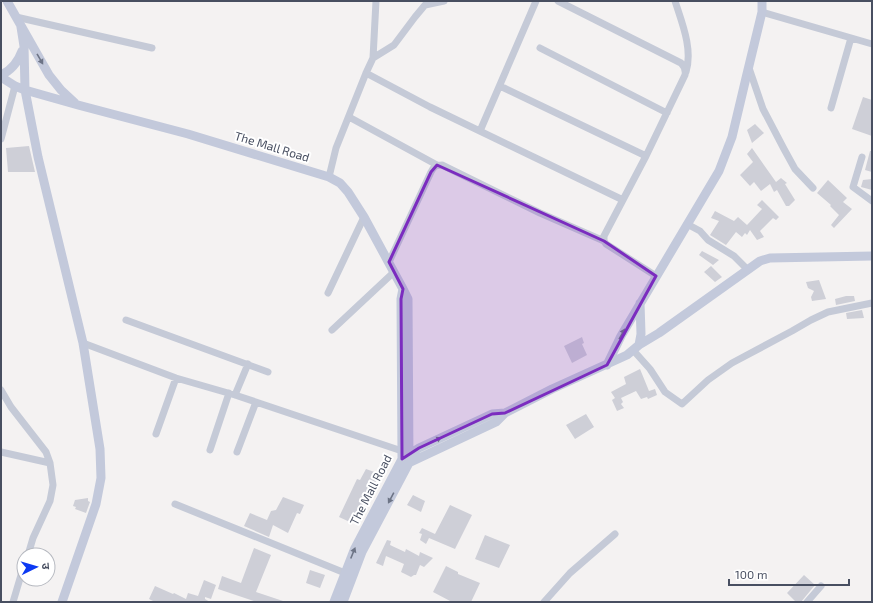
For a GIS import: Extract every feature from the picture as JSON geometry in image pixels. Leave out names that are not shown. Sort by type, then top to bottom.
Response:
[{"type":"street","points":[[7,1],[49,75],[61,90],[78,105]]},
{"type":"street","points":[[329,177],[336,148],[373,58],[376,1]]},
{"type":"street","points":[[373,58],[394,45],[425,5],[444,1]]},
{"type":"street","points":[[480,131],[536,1]]},
{"type":"street","points":[[558,1],[681,63],[686,70],[685,76]]},
{"type":"street","points":[[604,241],[604,236],[646,156],[685,76],[689,63],[685,34],[674,1]]},
{"type":"street","points":[[607,365],[621,336],[640,303],[719,171],[732,137],[762,12],[762,1]]},
{"type":"street","points":[[762,12],[872,44]]},
{"type":"street","points":[[16,17],[152,48]]},
{"type":"street","points":[[21,27],[24,46],[25,90],[38,157],[83,343],[100,449],[101,478],[96,504],[62,602]]},
{"type":"street","points":[[832,108],[851,38]]},
{"type":"street","points":[[1,76],[8,72],[18,62],[24,46]]},
{"type":"street","points":[[540,48],[667,112]]},
{"type":"street","points":[[749,68],[763,109],[784,149],[795,169],[813,188]]},
{"type":"street","points":[[366,73],[416,100],[623,200]]},
{"type":"street","name":"The Mall Road","points":[[1,76],[14,86],[25,90],[188,134],[329,177],[340,183],[348,192],[364,217],[408,299],[406,457],[362,552],[343,602]]},
{"type":"street","points":[[1,140],[14,86]]},
{"type":"street","points":[[500,86],[646,156]]},
{"type":"street","points":[[349,116],[437,165],[442,165],[604,241],[606,244],[656,276]]},
{"type":"street","points":[[862,157],[854,187],[872,201]]},
{"type":"street","points":[[389,262],[431,172],[434,166],[437,165]]},
{"type":"street","points":[[328,293],[364,217]]},
{"type":"street","points":[[687,224],[703,233],[708,240],[734,256],[748,270]]},
{"type":"street","points":[[83,343],[176,378],[256,402],[406,457],[496,422],[505,413],[552,389],[627,355],[636,347],[659,333],[760,261],[770,258],[872,256]]},
{"type":"street","points":[[332,330],[394,272]]},
{"type":"street","points":[[636,347],[641,334],[640,303]]},
{"type":"street","points":[[636,347],[665,392],[682,404],[708,380],[732,363],[811,320],[828,312],[872,303]]},
{"type":"street","points":[[126,320],[268,372]]},
{"type":"street","points":[[210,450],[232,394],[248,364]]},
{"type":"street","points":[[156,434],[176,378]]},
{"type":"street","points":[[1,390],[11,407],[46,452],[50,463],[53,485],[50,501],[30,547]]},
{"type":"street","points":[[237,452],[256,402]]},
{"type":"street","points":[[1,452],[50,463]]},
{"type":"street","name":"The Mall Road","points":[[334,602],[355,548],[398,468],[406,457]]},
{"type":"street","points":[[175,504],[345,572]]},
{"type":"street","points":[[544,602],[570,573],[615,534]]},
{"type":"street","points":[[807,602],[822,586]]},
{"type":"street","points":[[13,602],[17,587]]},
{"type":"highlighted area","points":[[437,165],[604,241],[656,276],[607,365],[505,413],[492,414],[419,448],[402,459],[401,299],[403,289],[389,262],[431,172]]},
{"type":"building","points":[[863,97],[872,100],[872,136],[852,129]]},
{"type":"building","points":[[755,124],[764,133],[752,143],[747,130]]},
{"type":"building","points":[[29,146],[35,172],[8,172],[6,148]]},
{"type":"building","points":[[752,148],[776,182],[781,178],[787,183],[785,184],[795,200],[789,206],[786,206],[777,190],[774,192],[770,184],[761,191],[754,182],[750,186],[740,175],[753,162],[747,154]]},
{"type":"building","points":[[870,151],[872,151],[872,172],[865,170]]},
{"type":"building","points":[[872,179],[872,190],[861,187],[863,180]]},
{"type":"building","points":[[828,180],[847,198],[843,202],[852,209],[834,228],[831,225],[839,215],[830,206],[831,205],[817,193]]},
{"type":"building","points":[[762,200],[779,217],[776,220],[773,218],[760,231],[764,237],[757,240],[750,230],[747,235],[745,233],[742,237],[736,232],[726,245],[710,235],[719,221],[711,218],[715,211],[734,221],[738,217],[747,225],[762,209],[757,205]]},
{"type":"building","points":[[702,251],[719,260],[713,265],[699,255]]},
{"type":"building","points":[[711,266],[722,277],[715,282],[704,272]]},
{"type":"building","points":[[819,280],[826,299],[812,301],[811,297],[814,291],[808,288],[806,282]]},
{"type":"building","points":[[846,296],[854,296],[855,301],[836,305],[835,299]]},
{"type":"building","points":[[862,310],[864,318],[847,319],[846,313]]},
{"type":"building","points":[[582,337],[584,343],[582,344],[587,355],[572,363],[564,346]]},
{"type":"building","points":[[640,369],[649,391],[655,389],[657,395],[648,399],[647,397],[641,399],[636,391],[621,398],[623,402],[621,404],[624,408],[617,411],[612,400],[615,398],[611,392],[626,384],[624,377]]},
{"type":"building","points":[[586,414],[594,427],[575,439],[566,425]]},
{"type":"building","points":[[366,469],[380,474],[361,507],[360,506],[352,523],[339,517],[357,479],[360,480]]},
{"type":"building","points":[[413,495],[425,501],[421,512],[407,505]]},
{"type":"building","points":[[283,497],[304,505],[300,514],[297,513],[288,533],[273,525],[269,537],[244,526],[250,513],[267,520],[271,511],[276,510]]},
{"type":"building","points":[[88,498],[88,501],[90,502],[86,513],[75,509],[76,507],[73,506],[75,500]]},
{"type":"building","points":[[450,505],[472,515],[455,549],[429,538],[426,544],[420,540],[422,534],[419,533],[422,528],[435,534]]},
{"type":"building","points":[[485,535],[510,545],[499,568],[475,559]]},
{"type":"building","points":[[387,540],[391,541],[390,545],[405,552],[406,549],[419,556],[420,552],[433,558],[424,567],[420,565],[416,575],[411,577],[401,572],[404,564],[386,556],[383,566],[376,563]]},
{"type":"building","points":[[254,548],[271,555],[256,592],[283,602],[257,602],[218,589],[222,576],[241,583]]},
{"type":"building","points":[[446,566],[458,572],[458,574],[480,583],[471,602],[452,602],[433,592]]},
{"type":"building","points":[[310,570],[325,575],[320,588],[306,583]]},
{"type":"building","points":[[804,575],[815,585],[801,602],[796,602],[787,593]]},
{"type":"building","points":[[204,580],[216,585],[211,599],[205,597],[205,599],[210,602],[155,602],[149,599],[155,586],[186,599],[188,593],[198,596]]}]
